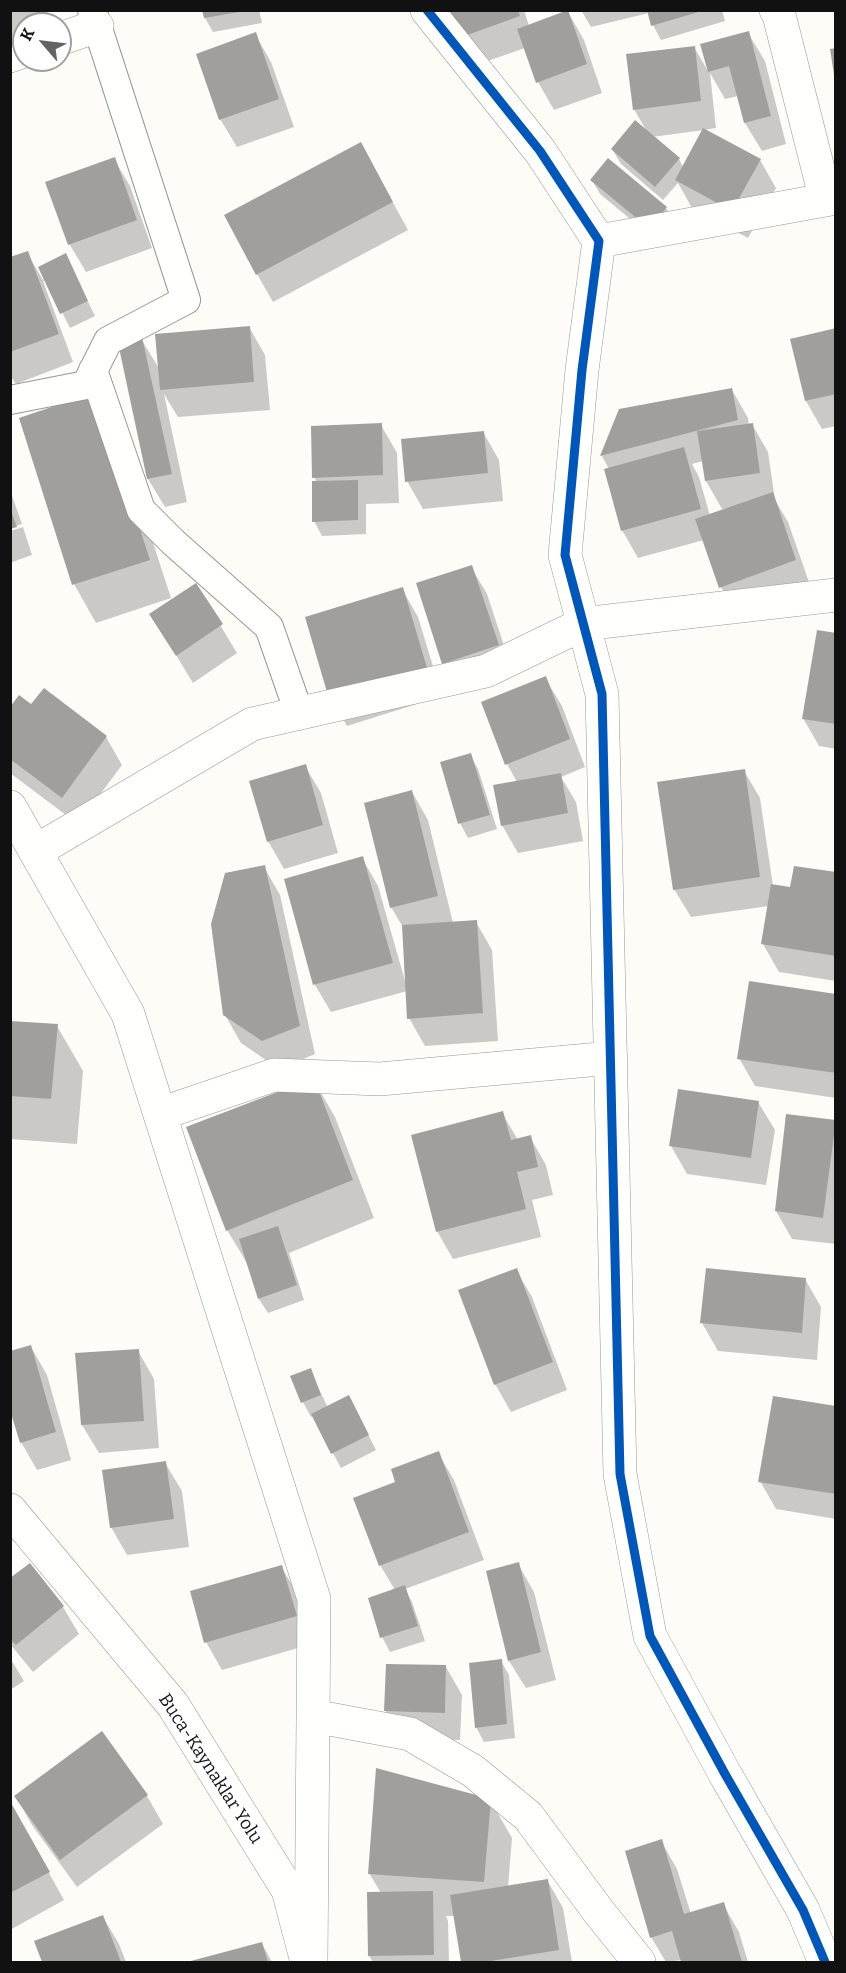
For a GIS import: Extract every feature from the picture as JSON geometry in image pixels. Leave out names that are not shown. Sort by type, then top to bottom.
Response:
[{"type":"street","points":[[427,10],[540,150],[599,242],[582,370],[565,555],[602,694],[620,1474],[650,1636],[803,1910],[825,1962]]},
{"type":"street","points":[[599,242],[831,199],[776,10]]},
{"type":"street","points":[[72,32],[94,18]]},
{"type":"street","points":[[36,851],[252,724],[486,671],[583,624],[836,595]]},
{"type":"street","points":[[10,807],[128,1014],[314,1599],[309,1962]]},
{"type":"street","points":[[160,1114],[274,1075],[380,1079],[611,1058]]},
{"type":"street","name":"Buca-Kaynaklar Yolu","points":[[10,1510],[173,1705],[288,1890],[309,1962]]},
{"type":"street","points":[[313,1716],[410,1734],[473,1770],[528,1816],[598,1912],[639,1962]]},
{"type":"lane","points":[[10,400],[86,385],[108,340],[186,300],[94,18]]},
{"type":"lane","points":[[93,370],[141,510],[173,542],[268,627],[299,713]]},
{"type":"building","points":[[202,10],[239,10],[239,12],[204,18]]},
{"type":"building","points":[[449,10],[518,10],[520,16],[459,38]]},
{"type":"building","points":[[568,10],[587,64],[536,83],[517,29]]},
{"type":"building","points":[[647,10],[702,10],[702,11],[651,26]]},
{"type":"building","points":[[749,31],[771,116],[744,123],[729,66],[708,72],[700,44]]},
{"type":"building","points":[[256,32],[279,99],[219,120],[196,54]]},
{"type":"building","points":[[695,46],[701,101],[633,110],[626,54]]},
{"type":"building","points":[[836,48],[836,75],[834,75],[830,49]]},
{"type":"building","points":[[635,120],[680,158],[655,187],[611,149]]},
{"type":"building","points":[[703,128],[761,159],[732,211],[675,180]]},
{"type":"building","points":[[361,142],[393,202],[256,275],[224,215]]},
{"type":"building","points":[[115,157],[137,220],[68,245],[45,182]]},
{"type":"building","points":[[608,158],[667,207],[650,229],[590,180]]},
{"type":"building","points":[[28,251],[59,334],[10,352],[10,257]]},
{"type":"building","points":[[66,253],[88,301],[60,314],[38,267]]},
{"type":"building","points":[[250,326],[254,382],[160,390],[155,334]]},
{"type":"building","points":[[836,328],[836,394],[805,401],[790,339]]},
{"type":"building","points":[[142,337],[172,474],[147,479],[118,343]]},
{"type":"building","points":[[732,388],[738,420],[600,456],[619,409]]},
{"type":"building","points":[[96,392],[150,560],[72,585],[19,418]]},
{"type":"building","points":[[382,423],[383,475],[312,478],[311,426]]},
{"type":"building","points":[[753,423],[760,473],[705,481],[697,431]]},
{"type":"building","points":[[484,431],[488,473],[405,482],[401,439]]},
{"type":"building","points":[[684,447],[701,509],[621,531],[604,469]]},
{"type":"building","points":[[358,480],[358,520],[312,522],[312,481]]},
{"type":"building","points":[[773,492],[796,560],[719,588],[695,519]]},
{"type":"building","points":[[10,508],[17,527],[10,529]]},
{"type":"building","points":[[472,565],[499,645],[442,664],[416,583]]},
{"type":"building","points":[[196,583],[223,624],[176,656],[149,614]]},
{"type":"building","points":[[403,587],[427,668],[329,699],[305,617]]},
{"type":"building","points":[[817,630],[836,633],[836,724],[802,719]]},
{"type":"building","points":[[546,676],[570,739],[505,765],[481,702]]},
{"type":"building","points":[[44,688],[107,736],[62,798],[10,759],[10,707],[19,695],[31,704]]},
{"type":"building","points":[[471,753],[490,815],[458,824],[440,762]]},
{"type":"building","points":[[306,764],[323,825],[267,842],[249,781]]},
{"type":"building","points":[[745,769],[760,877],[673,890],[657,782]]},
{"type":"building","points":[[561,773],[568,813],[501,826],[493,785]]},
{"type":"building","points":[[412,790],[438,896],[390,908],[364,803]]},
{"type":"building","points":[[363,856],[393,963],[313,985],[284,879]]},
{"type":"building","points":[[265,865],[300,1026],[262,1041],[223,1015],[211,924],[225,873]]},
{"type":"building","points":[[794,866],[836,872],[836,956],[761,944],[771,884],[790,887]]},
{"type":"building","points":[[477,920],[483,1013],[407,1019],[402,925]]},
{"type":"building","points":[[749,981],[836,994],[836,1073],[737,1059]]},
{"type":"building","points":[[10,1021],[58,1024],[51,1099],[10,1096]]},
{"type":"building","points":[[314,1078],[353,1180],[226,1231],[186,1127]]},
{"type":"building","points":[[678,1089],[759,1101],[751,1158],[669,1146]]},
{"type":"building","points":[[503,1111],[511,1140],[531,1135],[538,1167],[517,1172],[526,1209],[436,1232],[411,1135]]},
{"type":"building","points":[[786,1114],[836,1120],[823,1218],[775,1211]]},
{"type":"building","points":[[278,1226],[297,1285],[258,1299],[239,1239]]},
{"type":"building","points":[[517,1268],[553,1362],[494,1385],[458,1290]]},
{"type":"building","points":[[706,1268],[806,1278],[802,1333],[700,1323]]},
{"type":"building","points":[[31,1345],[56,1432],[20,1443],[10,1410],[10,1351]]},
{"type":"building","points":[[139,1349],[144,1421],[81,1425],[75,1353]]},
{"type":"building","points":[[311,1368],[321,1395],[301,1403],[290,1376]]},
{"type":"building","points":[[349,1395],[369,1435],[331,1454],[311,1414]]},
{"type":"building","points":[[773,1396],[836,1406],[836,1494],[758,1482]]},
{"type":"building","points":[[439,1451],[469,1532],[379,1566],[353,1498],[395,1482],[391,1469]]},
{"type":"building","points":[[166,1461],[174,1519],[110,1528],[102,1470]]},
{"type":"building","points":[[519,1562],[541,1652],[508,1661],[486,1571]]},
{"type":"building","points":[[30,1563],[64,1606],[16,1645],[10,1639],[10,1578]]},
{"type":"building","points":[[282,1565],[297,1616],[204,1643],[190,1591]]},
{"type":"building","points":[[405,1585],[418,1626],[380,1638],[368,1598]]},
{"type":"building","points":[[502,1659],[507,1724],[475,1728],[469,1663]]},
{"type":"building","points":[[386,1664],[446,1665],[445,1713],[384,1711]]},
{"type":"building","points":[[102,1731],[148,1795],[60,1860],[14,1796]]},
{"type":"building","points":[[376,1768],[491,1799],[484,1882],[368,1874]]},
{"type":"building","points":[[10,1801],[50,1872],[10,1893]]},
{"type":"building","points":[[662,1839],[684,1914],[724,1902],[742,1962],[681,1962],[672,1931],[650,1938],[625,1851]]},
{"type":"building","points":[[548,1879],[559,1950],[485,1962],[461,1962],[450,1895]]},
{"type":"building","points":[[433,1891],[434,1955],[368,1956],[367,1892]]},
{"type":"building","points":[[103,1915],[121,1962],[42,1962],[34,1941]]},
{"type":"building","points":[[262,1942],[268,1962],[187,1962]]},
{"type":"cycle path","points":[[427,10],[540,151],[599,241],[582,370],[565,555],[602,694],[620,1474],[650,1636],[803,1910],[825,1962]]}]
